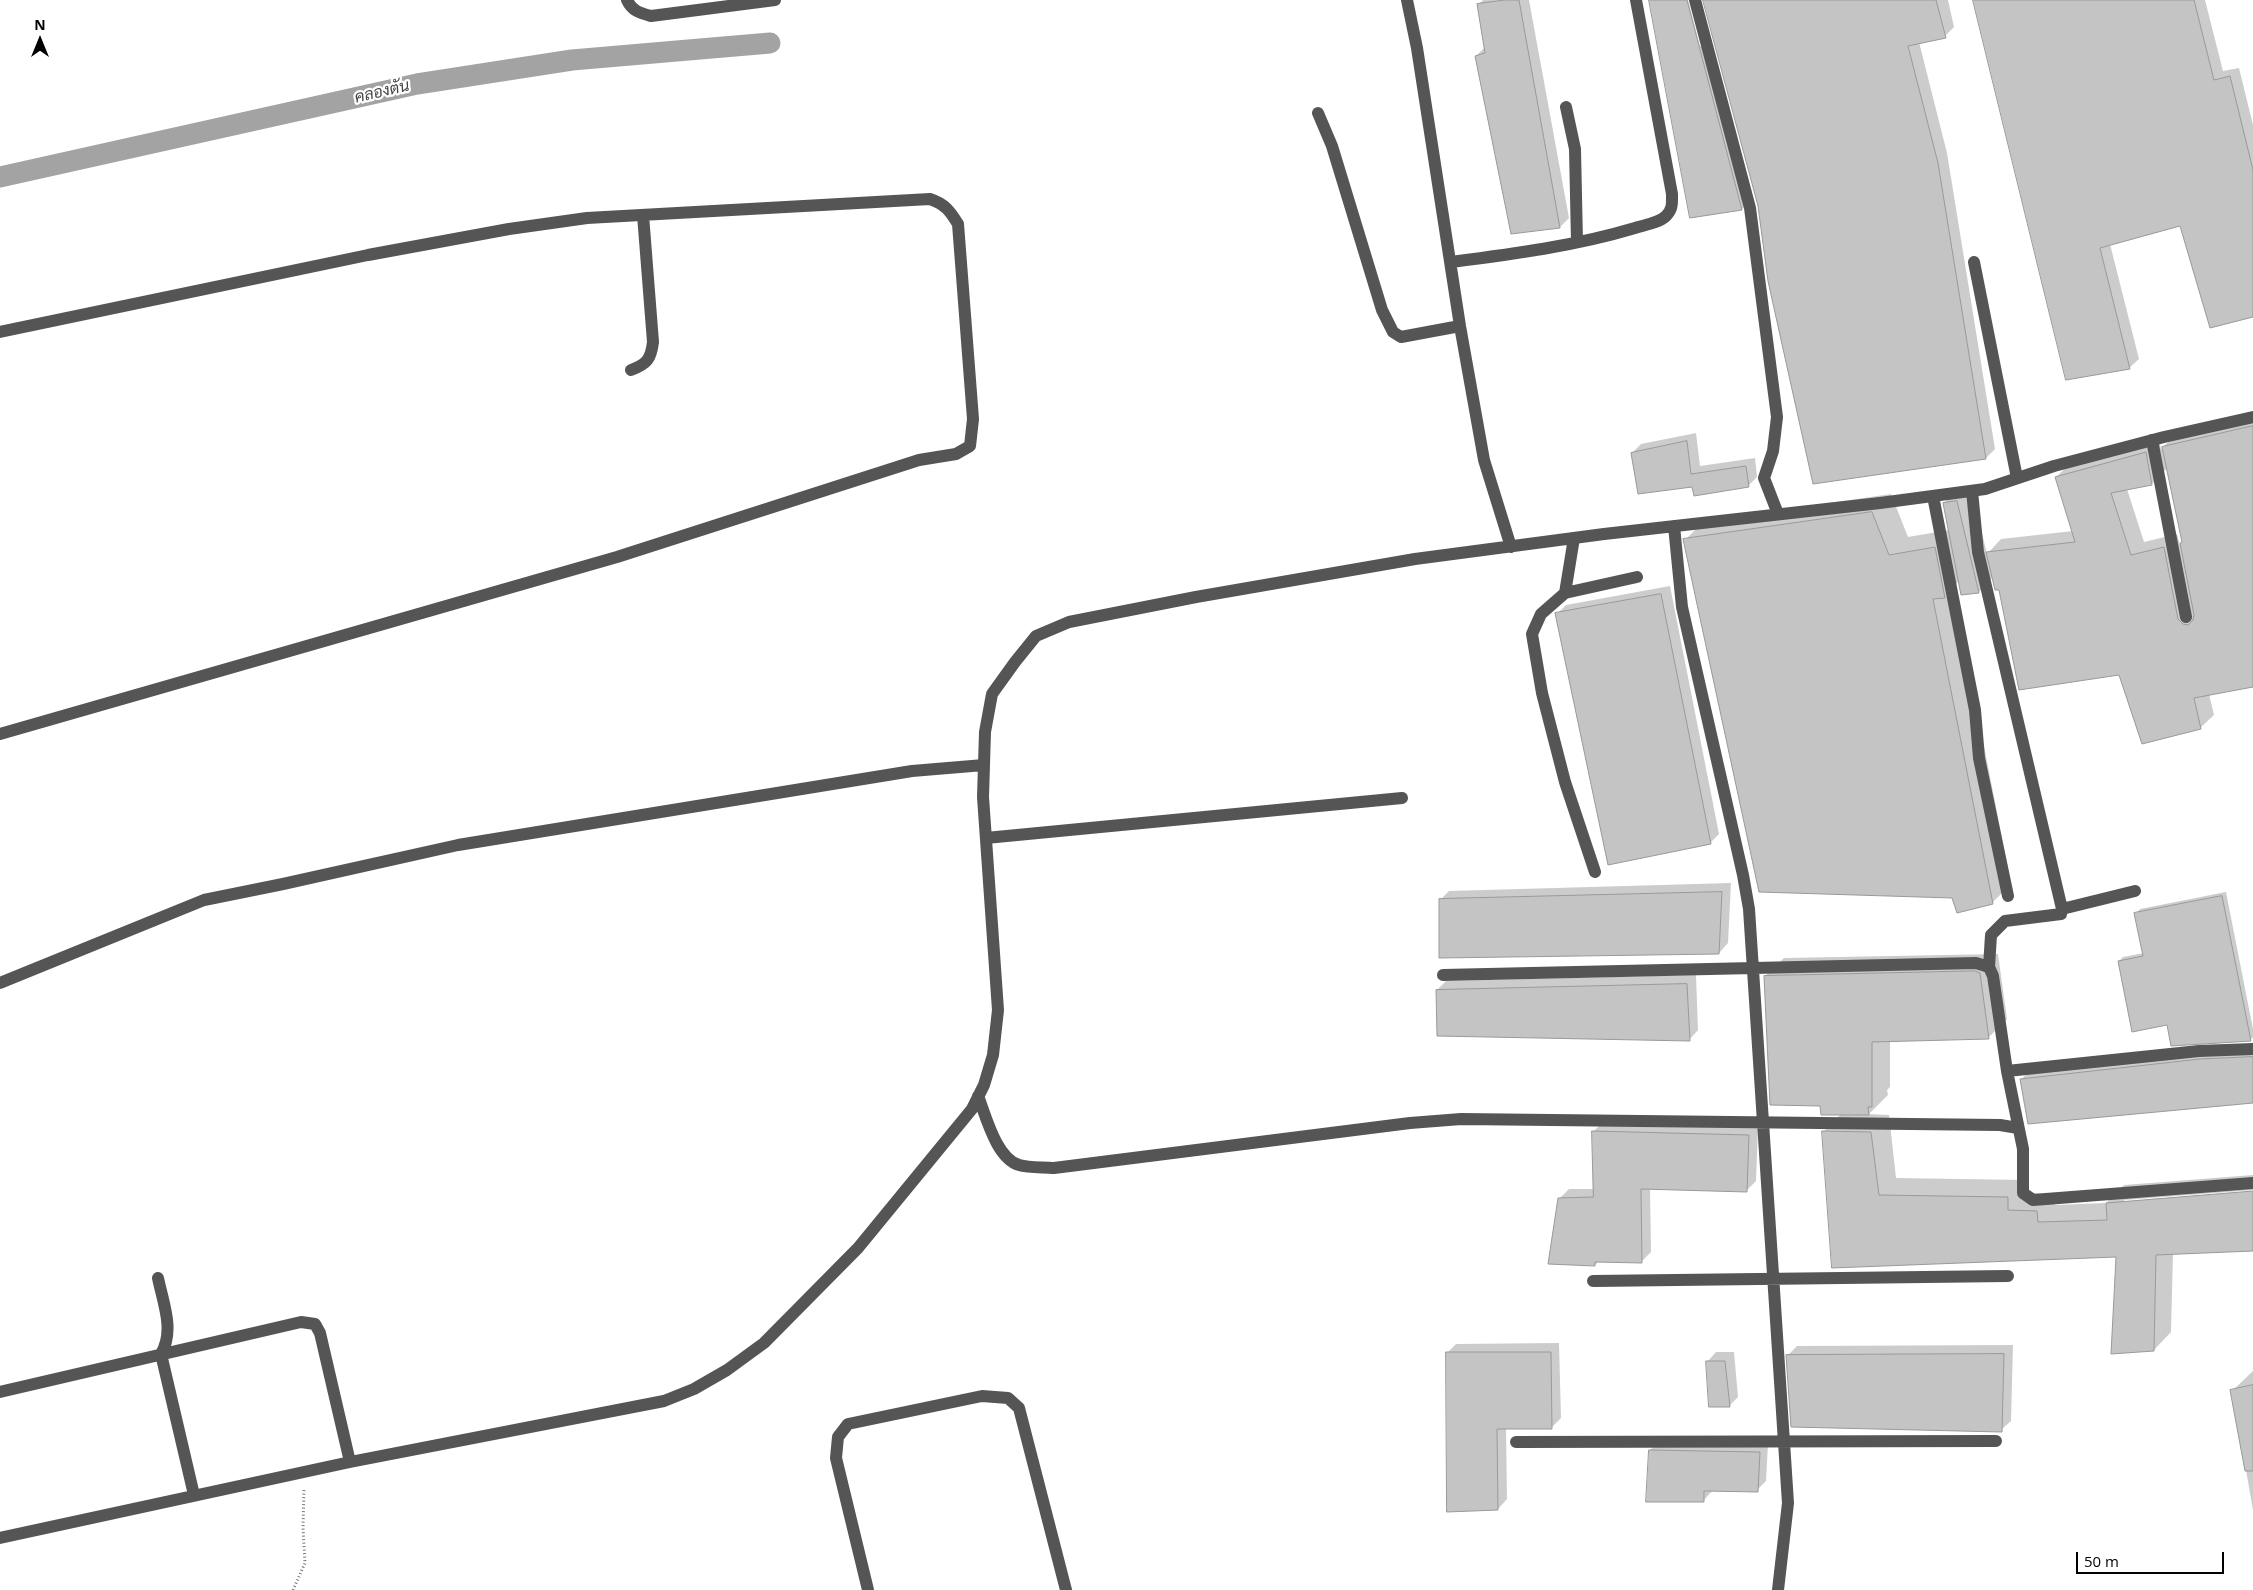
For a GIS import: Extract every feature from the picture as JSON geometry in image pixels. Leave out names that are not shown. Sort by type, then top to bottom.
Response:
[{"type":"street","points":[[627,0],[630,6],[639,13],[651,16],[775,0]]},
{"type":"street","points":[[1407,0],[1417,48],[1460,326],[1484,460],[1510,546]]},
{"type":"street","points":[[1451,262],[1527,252],[1604,237],[1653,223],[1666,217],[1672,208],[1672,194],[1636,0]]},
{"type":"street","points":[[1695,0],[1750,208],[1777,417],[1773,451],[1764,478],[1778,514]]},
{"type":"street","points":[[1566,107],[1575,149],[1577,242]]},
{"type":"street","points":[[1318,113],[1332,146],[1382,310],[1393,332],[1401,337],[1460,326]]},
{"type":"street","points":[[0,332],[368,255],[509,229],[587,218],[919,198],[941,203],[950,210],[958,224],[973,420],[970,446],[956,454],[919,460],[617,557],[0,734]]},
{"type":"street","points":[[631,370],[644,365],[651,356],[652,342],[643,216]]},
{"type":"street","points":[[1974,262],[2017,478]]},
{"type":"street","points":[[0,1538],[350,1462],[664,1401],[694,1389],[728,1370],[764,1342],[858,1248],[972,1109],[978,1096],[992,1055],[998,1010],[983,797],[985,732],[992,694],[1036,636],[1069,622],[1415,559],[1972,490],[2152,440],[2253,417]]},
{"type":"street","points":[[2152,440],[2186,617]]},
{"type":"street","points":[[1972,490],[1978,552],[2062,909],[2061,914],[2006,921],[1991,935],[1989,967],[1993,976],[2007,1071],[2023,1149],[2023,1193],[2033,1200],[2253,1183]]},
{"type":"street","points":[[1933,496],[1975,710],[1979,758],[2008,896]]},
{"type":"street","points":[[1674,526],[1682,607],[1743,875],[1749,909],[1788,1503],[1778,1590]]},
{"type":"street","points":[[1565,593],[1574,538]]},
{"type":"street","points":[[1595,872],[1565,782],[1542,693],[1532,634],[1541,614],[1565,593],[1637,577]]},
{"type":"street","points":[[0,983],[204,900],[458,845],[912,772],[984,765]]},
{"type":"street","points":[[986,838],[1402,798]]},
{"type":"street","points":[[2062,909],[2135,891]]},
{"type":"street","points":[[1443,975],[1976,963],[1989,967]]},
{"type":"street","points":[[2007,1071],[2200,1051],[2253,1049]]},
{"type":"street","points":[[978,1096],[990,1128],[1004,1156],[1018,1165],[1054,1168],[1410,1123],[1461,1119],[2000,1125],[2018,1128]]},
{"type":"street","points":[[1593,1281],[2008,1276]]},
{"type":"street","points":[[158,1278],[168,1325],[168,1342],[162,1354],[194,1496]]},
{"type":"street","points":[[0,1392],[301,1322],[315,1324],[320,1333],[350,1462]]},
{"type":"street","points":[[868,1590],[836,1458],[838,1436],[848,1424],[982,1396],[1008,1398],[1019,1408],[1066,1590]]},
{"type":"street","points":[[1516,1442],[1996,1441]]},
{"type":"path","points":[[293,1590],[305,1563],[303,1528],[304,1472]]},
{"type":"building","points":[[1519,0],[1560,228],[1511,234],[1475,56],[1485,53],[1477,4]]},
{"type":"building","points":[[1649,0],[1687,0],[1742,210],[1690,218]]},
{"type":"building","points":[[1703,0],[1936,0],[1946,38],[1908,46],[1938,163],[1986,459],[1813,484],[1768,281],[1758,206]]},
{"type":"building","points":[[1973,0],[2194,0],[2214,80],[2230,76],[2253,170],[2253,317],[2210,328],[2180,226],[2100,248],[2130,369],[2066,380]]},
{"type":"building","points":[[2253,426],[2253,687],[2194,698],[2201,729],[2142,744],[2119,675],[2019,690],[1999,590],[1995,590],[1986,552],[2075,542],[2055,477],[2146,452],[2152,485],[2111,493],[2131,555],[2164,547],[2178,619],[2183,624],[2188,625],[2193,620],[2194,615],[2180,543],[2182,542],[2162,447]]},
{"type":"building","points":[[1687,441],[1691,474],[1746,466],[1749,487],[1694,496],[1692,487],[1638,494],[1631,453]]},
{"type":"building","points":[[1957,501],[1979,593],[1961,595],[1943,503]]},
{"type":"building","points":[[1872,512],[1889,555],[1935,547],[1945,598],[1933,599],[1993,904],[1957,913],[1952,898],[1759,892],[1683,539]]},
{"type":"building","points":[[1661,594],[1711,844],[1608,865],[1555,613]]},
{"type":"building","points":[[1722,892],[1719,954],[1439,958],[1439,899]]},
{"type":"building","points":[[2222,896],[2251,1041],[2171,1046],[2167,1025],[2132,1032],[2118,961],[2143,956],[2134,913]]},
{"type":"building","points":[[1975,971],[1980,973],[1989,1039],[1872,1042],[1872,1107],[1868,1107],[1869,1115],[1821,1115],[1820,1106],[1770,1105],[1764,976]]},
{"type":"building","points":[[1687,984],[1690,1041],[1437,1036],[1436,990]]},
{"type":"building","points":[[2253,1057],[2253,1103],[2028,1124],[2020,1079],[2200,1059]]},
{"type":"building","points":[[1592,1131],[1749,1135],[1747,1192],[1641,1189],[1642,1263],[1595,1262],[1595,1266],[1548,1264],[1558,1198],[1593,1197]]},
{"type":"building","points":[[1822,1131],[1871,1132],[1879,1195],[2008,1197],[2008,1210],[2037,1211],[2038,1222],[2107,1220],[2106,1203],[2253,1191],[2253,1251],[2156,1255],[2154,1351],[2111,1354],[2116,1257],[1832,1268]]},
{"type":"building","points":[[1446,1352],[1551,1352],[1552,1429],[1497,1429],[1498,1510],[1447,1512]]},
{"type":"building","points":[[2004,1354],[2002,1432],[1791,1427],[1786,1355]]},
{"type":"building","points":[[1706,1361],[1725,1361],[1730,1407],[1709,1407]]},
{"type":"building","points":[[2253,1385],[2253,1471],[2245,1471],[2230,1390]]},
{"type":"building","points":[[1649,1450],[1760,1452],[1758,1492],[1704,1491],[1704,1502],[1646,1502]]},
{"type":"waterway","name":"คลองตัน","points":[[0,177],[417,84],[572,60],[770,43]]}]
